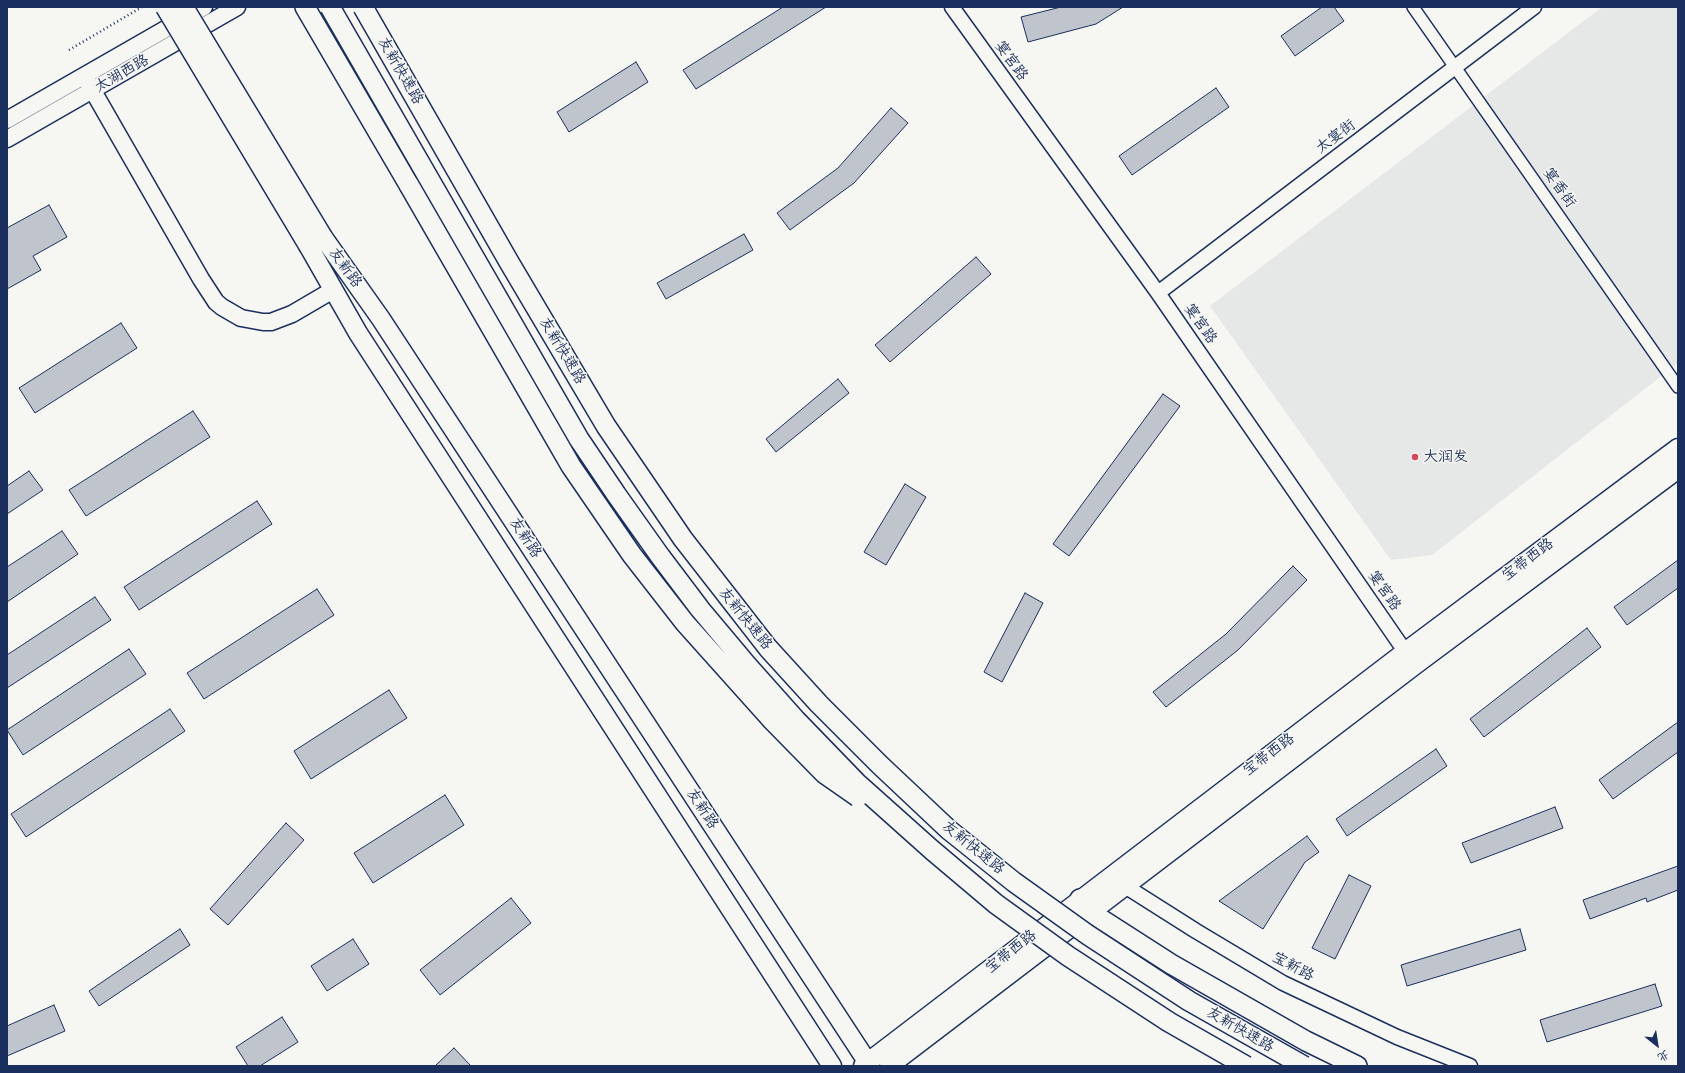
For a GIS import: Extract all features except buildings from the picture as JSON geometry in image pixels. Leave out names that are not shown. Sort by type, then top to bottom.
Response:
[{"type":"highway","points":[[305,7],[571,466],[599,509],[659,591],[685,624],[722,665],[825,774],[932,850]]},
{"type":"highway","name":"友新快速路","points":[[330,7],[579,439],[660,556],[700,609],[796,720],[857,783],[932,850],[996,904],[1068,956],[1169,1022],[1246,1066]]},
{"type":"highway","name":"友新快速路","points":[[363,7],[606,426],[683,539],[768,648],[819,704],[880,765],[950,830],[1014,882],[1088,935],[1189,1001],[1304,1066]]},
{"type":"highway","points":[[1085,906],[1171,964],[1306,1041],[1357,1066]]},
{"type":"main road","name":"友新路","points":[[165,7],[316,242],[381,319],[867,1065]]},
{"type":"main road","name":"友新路","points":[[184,7],[316,242],[333,290],[358,334],[832,1066]]},
{"type":"main road","name":"太湖西路","points":[[7,120],[204,7]]},
{"type":"main road","name":"太湖西路","points":[[7,139],[237,7]]},
{"type":"main road","points":[[84,77],[201,279],[216,302],[241,318],[271,322],[292,314],[333,290]]},
{"type":"main road","name":"宝带西路","points":[[867,1065],[1085,906],[1410,659],[1678,448]]},
{"type":"main road","name":"宝带西路","points":[[1410,659],[1678,469]]},
{"type":"main road","name":"宝带西路","points":[[889,1066],[1085,906]]},
{"type":"street","name":"宴宫路","points":[[952,7],[1158,293],[1410,659]]},
{"type":"street","name":"宴香街","points":[[1413,7],[1678,387]]},
{"type":"street","name":"太宴街","points":[[1158,293],[1534,7]]},
{"type":"street","name":"宝新路","points":[[1120,879],[1196,931],[1283,983],[1397,1037],[1470,1066]]},
{"type":"path","points":[[69,50],[142,7]]},
{"type":"shaded area","points":[[1602,7],[1678,7],[1678,363],[1432,555],[1391,560],[1210,306]]},
{"type":"place","name":"大润发","points":[[1415,457]]}]
